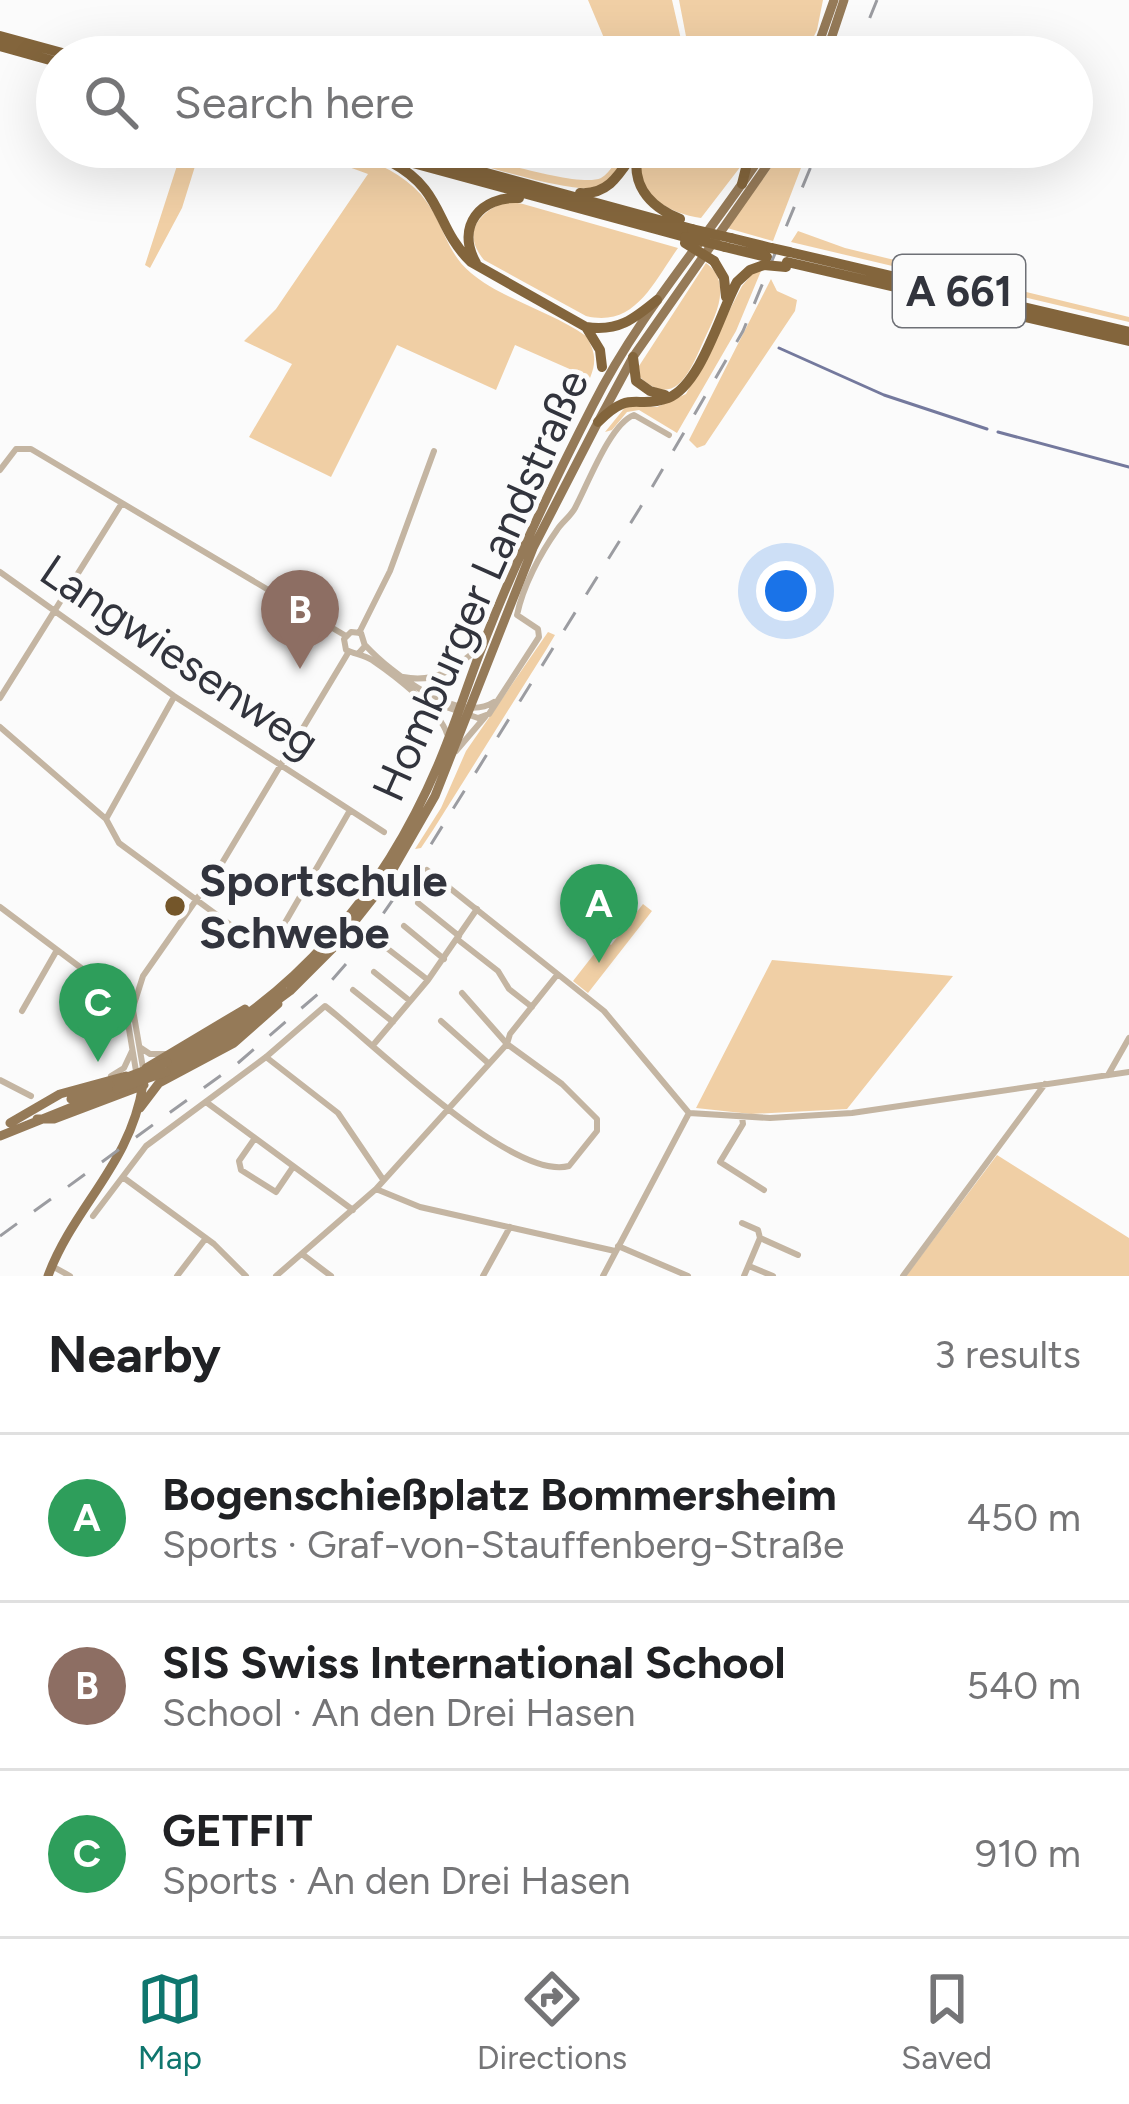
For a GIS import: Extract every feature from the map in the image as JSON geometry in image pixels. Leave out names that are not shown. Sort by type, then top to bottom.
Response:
[{"type":"highway","points":[[0,36],[36,46]]},
{"type":"highway","points":[[0,46],[36,56]]},
{"type":"highway","name":"A 661","points":[[401,168],[428,189],[458,248],[482,269]]},
{"type":"highway","name":"A 661","points":[[437,168],[767,257],[1129,332]]},
{"type":"highway","name":"A 661","points":[[460,168],[658,230],[712,234],[728,243]]},
{"type":"highway","points":[[602,367],[597,341],[586,328],[482,269],[471,255],[467,236],[477,211],[502,198],[590,194],[604,189],[624,168]]},
{"type":"highway","name":"A 661","points":[[635,168],[642,192],[688,233]]},
{"type":"highway","points":[[742,184],[746,168]]},
{"type":"highway","points":[[688,233],[714,261],[725,284],[725,303]]},
{"type":"highway","points":[[598,422],[627,400],[659,400],[691,379],[741,277],[767,257]]},
{"type":"highway","name":"A 661","points":[[787,260],[1129,341]]},
{"type":"highway","points":[[586,328],[627,324],[657,300]]},
{"type":"highway","points":[[633,357],[633,376],[639,384],[658,394],[674,394]]},
{"type":"main road","points":[[821,36],[834,0]]},
{"type":"main road","points":[[832,36],[844,0]]},
{"type":"main road","name":"Homburger Landstraße","points":[[166,1062],[218,1044],[287,988],[336,945],[385,883],[429,809],[453,754],[483,643],[592,406],[657,300],[755,168]]},
{"type":"main road","name":"Homburger Landstraße","points":[[287,988],[378,879],[416,811],[533,548],[598,422],[633,357],[757,168]]},
{"type":"main road","points":[[592,406],[602,367]]},
{"type":"main road","points":[[3,1129],[139,1081],[287,988]]},
{"type":"main road","points":[[52,1271],[64,1236],[87,1215],[131,1124],[159,1084],[234,1043],[266,1018],[287,988]]},
{"type":"main road","points":[[3,1129],[37,1119],[166,1062]]},
{"type":"main road","points":[[114,1087],[119,1076],[159,1084]]},
{"type":"main road","points":[[131,1124],[139,1081]]},
{"type":"main road","points":[[131,1124],[139,1081]]},
{"type":"main road","points":[[114,1087],[133,1108]]},
{"type":"street","points":[[453,754],[485,717],[540,632],[517,615],[526,587],[557,530],[572,514],[616,430],[634,416],[669,435]]},
{"type":"street","points":[[0,470],[19,448],[31,449],[346,636],[359,633]]},
{"type":"street","points":[[359,633],[390,572],[434,452]]},
{"type":"street","points":[[0,698],[122,503]]},
{"type":"street","name":"Langwiesenweg","points":[[0,572],[174,696],[384,832]]},
{"type":"street","points":[[359,633],[365,646],[417,689],[485,717]]},
{"type":"street","points":[[346,636],[343,643],[348,652],[358,654],[420,698],[442,720],[448,740]]},
{"type":"street","points":[[395,674],[434,678],[460,664],[483,643]]},
{"type":"street","points":[[358,654],[365,646]]},
{"type":"street","points":[[139,1081],[133,1007],[143,976],[196,902],[348,652]]},
{"type":"street","points":[[106,819],[174,696]]},
{"type":"street","points":[[420,698],[465,709],[486,707],[497,699]]},
{"type":"street","points":[[0,727],[106,819],[119,843],[254,944],[269,946],[302,898],[310,873],[349,812]]},
{"type":"street","points":[[427,870],[604,1011],[688,1113],[742,1117],[864,1112],[1129,1072]]},
{"type":"street","points":[[418,903],[498,971],[509,989],[532,1007]]},
{"type":"street","points":[[0,907],[133,1007]]},
{"type":"street","points":[[374,1044],[428,980],[477,909]]},
{"type":"street","points":[[404,926],[444,958]]},
{"type":"street","points":[[388,949],[428,980]]},
{"type":"street","points":[[22,1011],[57,950]]},
{"type":"street","points":[[374,972],[410,1001]]},
{"type":"street","points":[[276,1276],[376,1189],[507,1044],[557,975]]},
{"type":"street","points":[[353,990],[393,1022]]},
{"type":"street","points":[[87,1215],[124,1178],[146,1146],[266,1057],[325,1006],[446,1110],[507,1148],[556,1168],[569,1166],[597,1131],[597,1120],[562,1084],[507,1044],[462,992]]},
{"type":"street","points":[[440,1021],[487,1063]]},
{"type":"street","points":[[1108,1075],[1129,1038]]},
{"type":"street","points":[[137,1048],[166,1062]]},
{"type":"street","points":[[114,1087],[137,1048]]},
{"type":"street","points":[[266,1057],[338,1113],[382,1179]]},
{"type":"street","points":[[0,1079],[31,1096]]},
{"type":"street","points":[[903,1276],[1045,1084]]},
{"type":"street","points":[[206,1102],[352,1210]]},
{"type":"street","points":[[603,1276],[688,1113]]},
{"type":"street","points":[[742,1117],[720,1162],[764,1190]]},
{"type":"street","points":[[255,1138],[239,1161],[241,1170],[276,1192],[294,1166]]},
{"type":"street","points":[[124,1178],[206,1238],[246,1276]]},
{"type":"street","points":[[376,1189],[420,1207],[617,1249],[688,1276]]},
{"type":"street","points":[[742,1223],[758,1230],[760,1238],[744,1276]]},
{"type":"street","points":[[495,1276],[485,1273],[510,1227]]},
{"type":"street","points":[[177,1276],[206,1238]]},
{"type":"street","points":[[760,1238],[798,1255]]},
{"type":"street","points":[[302,1254],[331,1276]]},
{"type":"street","points":[[748,1266],[773,1276]]},
{"type":"street","points":[[52,1271],[70,1276]]},
{"type":"shaded area","points":[[588,0],[672,0],[680,36],[603,36]]},
{"type":"shaded area","points":[[679,0],[823,0],[814,36],[686,36]]},
{"type":"shaded area","points":[[176,168],[194,168],[182,208],[150,268],[145,265]]},
{"type":"shaded area","points":[[352,168],[386,168],[407,181],[421,194],[471,273],[586,336],[594,366],[590,378],[515,345],[496,390],[397,345],[331,477],[249,437],[292,364],[244,341],[276,309],[368,174]]},
{"type":"shaded area","points":[[491,168],[522,168],[588,180],[601,178],[611,168],[622,168],[605,186],[544,182]]},
{"type":"shaded area","points":[[641,168],[739,168],[701,218],[662,204],[645,187]]},
{"type":"shaded area","points":[[771,168],[801,168],[773,241],[727,228]]},
{"type":"shaded area","points":[[506,201],[678,248],[630,309],[603,318],[586,316],[484,260],[477,250],[476,225]]},
{"type":"shaded area","points":[[798,231],[845,248],[1129,317],[1129,322],[791,242]]},
{"type":"shaded area","points":[[706,263],[720,287],[713,321],[681,382],[663,390],[640,377],[639,366]]},
{"type":"shaded area","points":[[761,271],[736,331],[677,433],[639,410],[627,412],[605,432],[627,405],[657,407],[686,394],[742,286]]},
{"type":"shaded area","points":[[771,279],[777,291],[797,300],[795,311],[705,445],[697,448],[689,440]]},
{"type":"shaded area","points":[[548,632],[555,635],[546,650],[433,830],[421,848],[415,849],[441,808],[466,751]]},
{"type":"shaded area","points":[[643,904],[652,911],[588,993],[573,981],[605,940],[611,945]]},
{"type":"shaded area","points":[[772,960],[953,976],[847,1109],[751,1114],[696,1108]]},
{"type":"shaded area","points":[[997,1155],[1129,1238],[1129,1276],[906,1276]]},
{"type":"waterway","points":[[779,348],[884,395],[987,429]]},
{"type":"waterway","points":[[998,432],[1129,467]]},
{"type":"railway","points":[[862,36],[877,0]]},
{"type":"railway","points":[[0,1236],[238,1063],[326,987],[358,950],[430,846],[640,508],[743,331],[810,168]]},
{"type":"place","name":"SIS Swiss International School","points":[[300,669]]},
{"type":"place","name":"Sportschule Schwebe","points":[[175,906]]},
{"type":"place","name":"Bogenschießplatz Bommersheim","points":[[599,963]]},
{"type":"place","name":"GETFIT","points":[[98,1062]]}]
